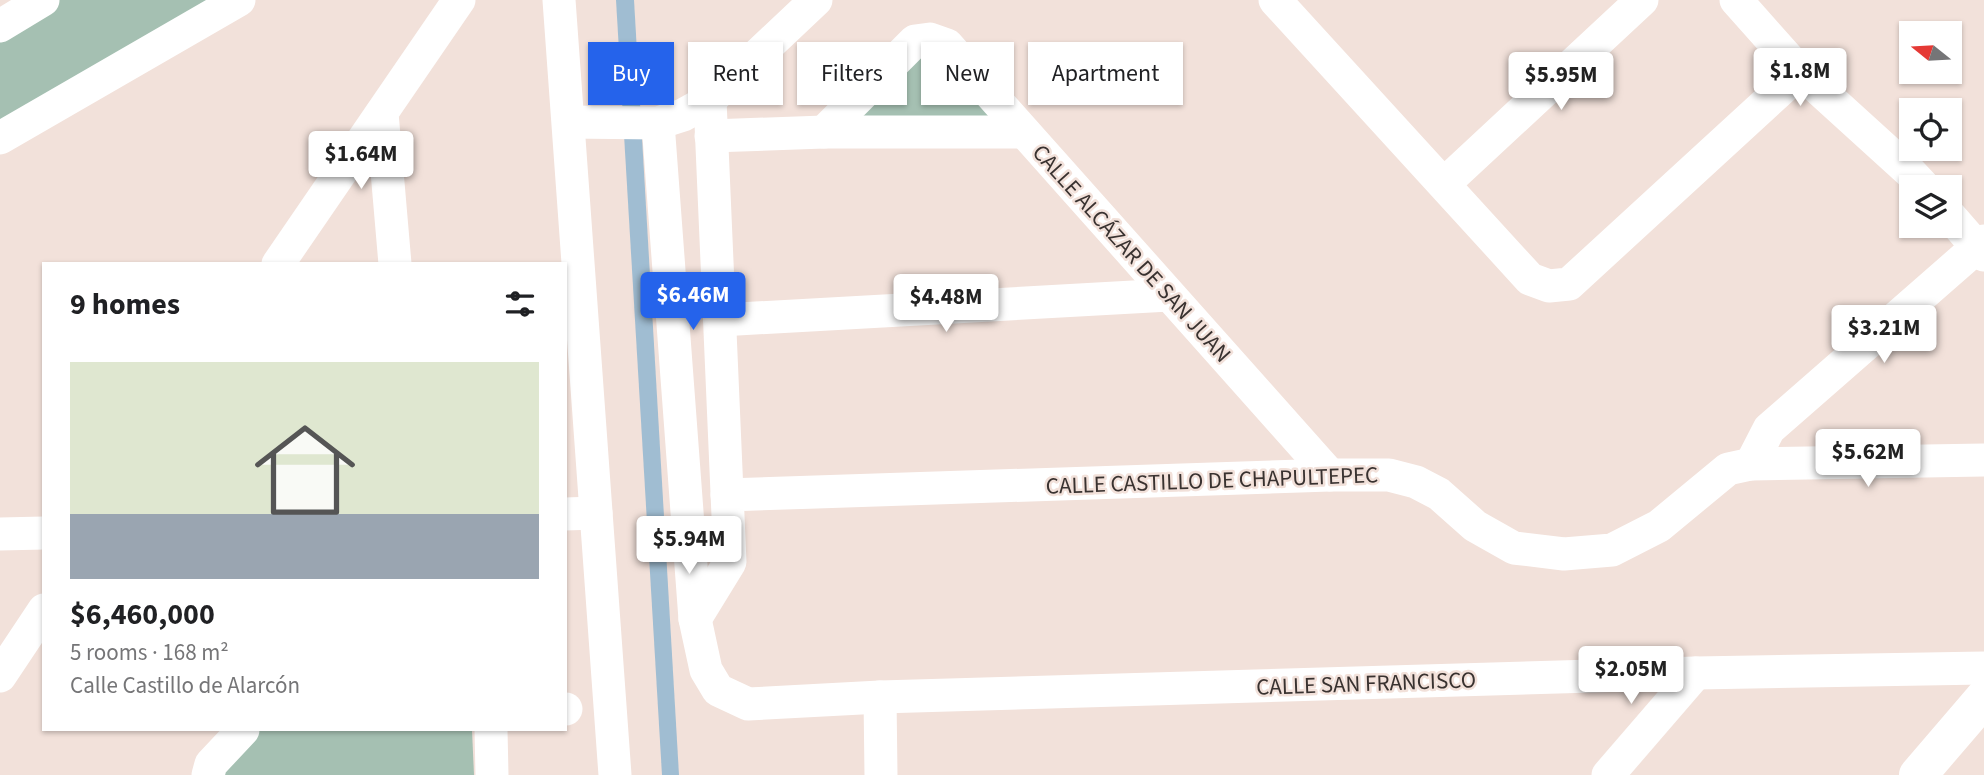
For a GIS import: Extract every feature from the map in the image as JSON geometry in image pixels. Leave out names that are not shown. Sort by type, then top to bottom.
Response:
[{"type":"street","points":[[0,26],[43,0]]},
{"type":"street","points":[[0,138],[239,0]]},
{"type":"street","points":[[279,262],[459,0]]},
{"type":"street","points":[[559,0],[569,122],[581,513],[615,775]]},
{"type":"street","points":[[771,42],[816,0]]},
{"type":"street","points":[[1275,0],[1530,279],[1549,286],[1569,284],[1800,72]]},
{"type":"street","points":[[1444,184],[1642,0]]},
{"type":"street","points":[[1736,0],[1800,72],[1912,175]]},
{"type":"street","name":"CALLE ALCÁZAR DE SAN JUAN","points":[[824,132],[915,41],[930,39],[947,45],[1330,475]]},
{"type":"street","points":[[569,122],[638,123],[683,115],[701,105]]},
{"type":"street","points":[[695,619],[730,562],[710,105]]},
{"type":"street","points":[[382,113],[395,262]]},
{"type":"street","points":[[638,123],[695,619]]},
{"type":"street","points":[[711,135],[1024,132]]},
{"type":"street","points":[[1751,464],[1769,429],[1982,248],[1962,228]]},
{"type":"street","points":[[720,320],[1169,295]]},
{"type":"street","name":"CALLE CASTILLO DE CHAPULTEPEC","points":[[727,495],[1389,475],[1416,482],[1439,494],[1475,526],[1514,548],[1564,554],[1612,550],[1659,526],[1728,469],[1751,464],[1984,460]]},
{"type":"street","points":[[0,534],[42,533]]},
{"type":"street","points":[[0,676],[42,613]]},
{"type":"street","name":"CALLE SAN FRANCISCO","points":[[695,619],[706,670],[718,690],[748,704],[880,697],[1984,667]]},
{"type":"street","points":[[1608,775],[1696,673]]},
{"type":"street","points":[[880,697],[881,775]]},
{"type":"street","points":[[1918,775],[1984,698]]},
{"type":"street","points":[[208,775],[211,764],[242,731]]},
{"type":"street","points":[[491,731],[492,775]]},
{"type":"green space","points":[[54,0],[226,0],[0,130],[0,32]]},
{"type":"green space","points":[[917,50],[921,54],[921,105],[979,105],[993,117],[851,122],[867,105],[907,105],[907,61]]},
{"type":"green space","points":[[257,731],[472,731],[474,775],[219,775]]},
{"type":"water","points":[[616,0],[634,0],[636,42],[618,42]]},
{"type":"water","points":[[622,105],[640,105],[679,775],[662,775]]}]
